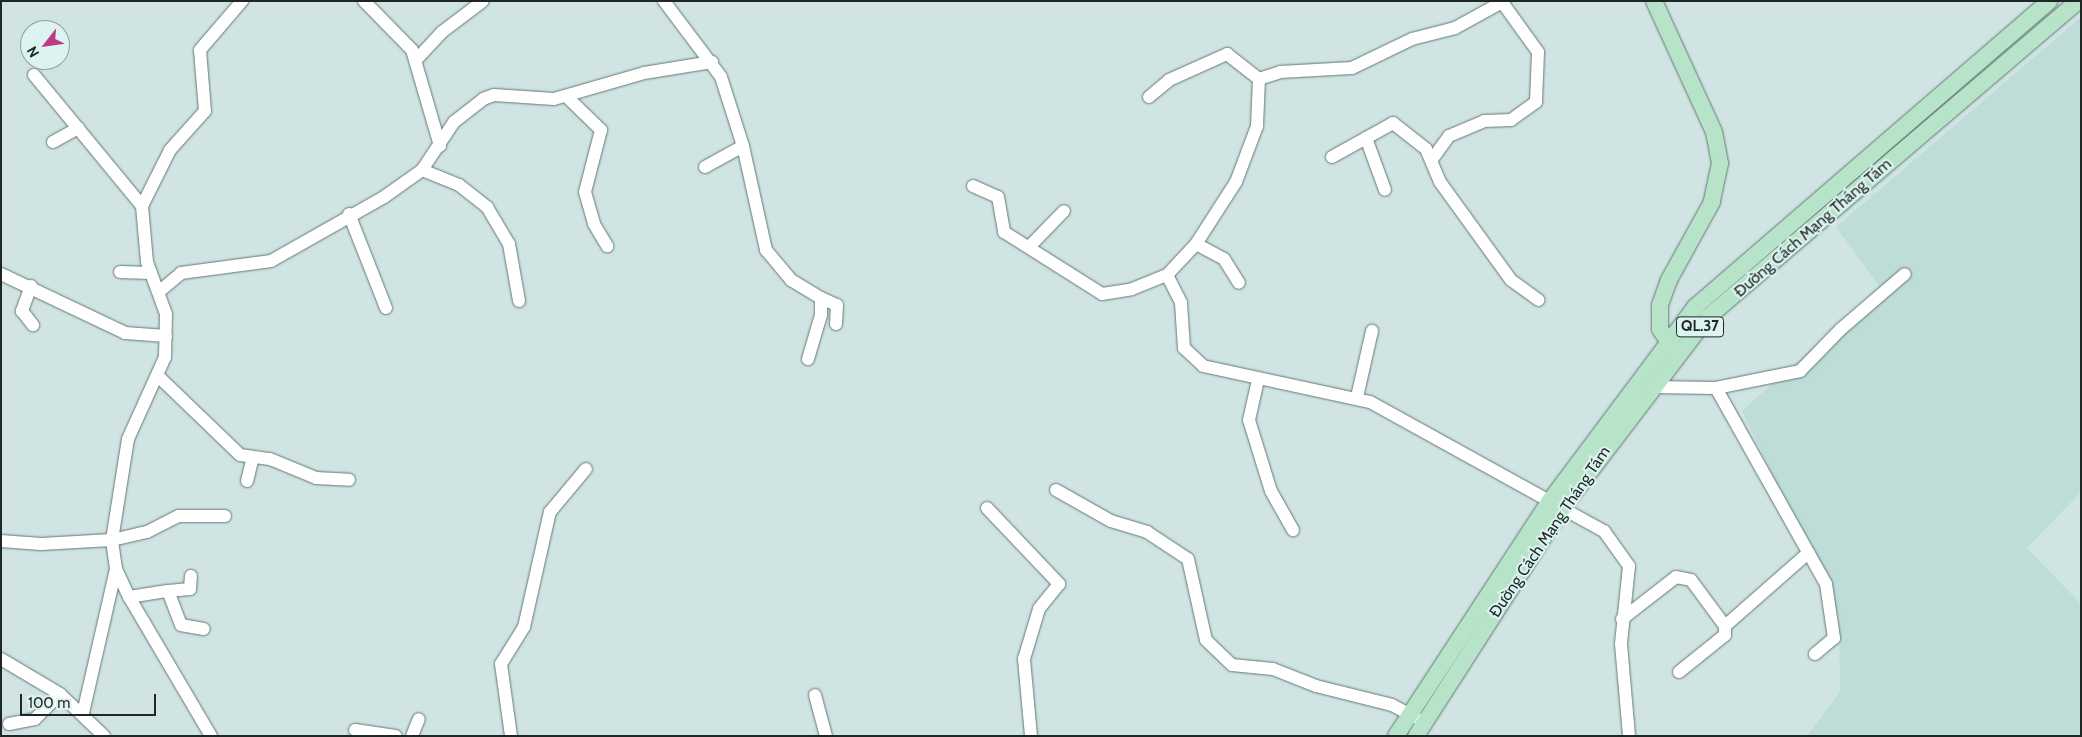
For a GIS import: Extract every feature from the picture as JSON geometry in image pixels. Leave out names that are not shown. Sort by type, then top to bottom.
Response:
[{"type":"main road","points":[[1654,1],[1714,132],[1720,162],[1712,202],[1660,305],[1665,341],[1679,354]]},
{"type":"main road","name":"Đường Cách Mạng Tháng Tám","points":[[1396,736],[1417,725],[1557,504],[1665,341],[1695,307],[2049,1]]},
{"type":"main road","name":"Đường Cách Mạng Tháng Tám","points":[[1557,504],[1707,318],[2078,1]]},
{"type":"street","points":[[142,206],[170,150],[205,111],[200,50],[242,1]]},
{"type":"street","points":[[364,1],[412,50],[416,60],[420,90],[440,146]]},
{"type":"street","points":[[416,60],[442,32],[483,1]]},
{"type":"street","points":[[664,1],[712,62],[743,146],[766,250],[791,280],[837,305],[836,324]]},
{"type":"street","points":[[1259,78],[1280,72],[1352,68],[1412,39],[1455,28],[1503,2],[1538,52],[1536,102],[1510,120],[1484,121],[1449,136],[1433,158]]},
{"type":"street","points":[[1149,97],[1169,80],[1227,54],[1259,78]]},
{"type":"street","points":[[161,290],[181,273],[271,261],[349,214],[384,197],[422,170],[440,146],[454,122],[483,99],[566,96],[644,73],[712,62]]},
{"type":"street","points":[[34,74],[142,206],[151,273],[161,290],[166,336],[159,377],[128,439],[112,540],[116,570],[129,597],[211,736]]},
{"type":"street","points":[[973,186],[998,197],[1001,228],[1102,294],[1167,275],[1179,257],[1196,244],[1236,182],[1248,153],[1257,121],[1259,78]]},
{"type":"street","points":[[566,96],[601,130],[585,192],[594,224],[607,246]]},
{"type":"street","points":[[1332,157],[1393,123],[1433,158],[1440,182],[1510,280],[1539,300]]},
{"type":"street","points":[[53,142],[78,128]]},
{"type":"street","points":[[1366,138],[1385,190]]},
{"type":"street","points":[[705,167],[743,146]]},
{"type":"street","points":[[422,170],[459,185],[487,207],[509,244],[519,301]]},
{"type":"street","points":[[1029,247],[1064,211]]},
{"type":"street","points":[[349,214],[386,308]]},
{"type":"street","points":[[1196,244],[1224,259],[1239,283]]},
{"type":"street","points":[[120,272],[151,273]]},
{"type":"street","points":[[1,274],[31,286],[125,333],[166,336]]},
{"type":"street","points":[[1653,387],[1716,388],[1800,370],[1841,328],[1905,274]]},
{"type":"street","points":[[1167,275],[1181,303],[1180,336],[1192,358],[1203,366],[1258,380],[1357,397],[1604,531],[1623,554],[1629,575],[1622,620],[1629,736]]},
{"type":"street","points":[[31,286],[22,311],[33,325]]},
{"type":"street","points":[[808,359],[821,315],[821,298]]},
{"type":"street","points":[[1357,397],[1372,331]]},
{"type":"street","points":[[159,377],[229,449],[253,458],[280,462],[316,478],[349,480]]},
{"type":"street","points":[[1258,380],[1249,420],[1271,491],[1293,530]]},
{"type":"street","points":[[1716,388],[1826,584],[1835,628],[1829,645],[1815,654]]},
{"type":"street","points":[[247,481],[253,458]]},
{"type":"street","points":[[511,736],[501,664],[524,627],[550,512],[586,469]]},
{"type":"street","points":[[1056,490],[1111,522],[1147,532],[1188,559],[1206,640],[1232,665],[1273,669],[1316,686],[1392,705],[1417,725]]},
{"type":"street","points":[[987,508],[1058,580],[1057,589],[1038,609],[1024,659],[1031,736]]},
{"type":"street","points":[[1,541],[41,544],[112,540],[147,532],[179,516],[225,516]]},
{"type":"street","points":[[1679,672],[1723,638],[1725,626],[1808,553]]},
{"type":"street","points":[[83,713],[116,570]]},
{"type":"street","points":[[1622,620],[1683,575],[1725,626]]},
{"type":"street","points":[[129,597],[190,589],[192,576]]},
{"type":"street","points":[[168,591],[181,625],[204,629]]},
{"type":"street","points":[[1,659],[60,694],[83,713],[104,736]]},
{"type":"street","points":[[9,724],[36,718],[60,694]]},
{"type":"street","points":[[815,695],[826,736]]},
{"type":"street","points":[[412,736],[419,720]]},
{"type":"street","points":[[355,730],[396,736]]},
{"type":"shaded area","points":[[2081,17],[2081,492],[2027,548],[2081,604],[2081,736],[1807,736],[1840,692],[1839,616],[1742,411],[1880,287],[1836,227]]}]
